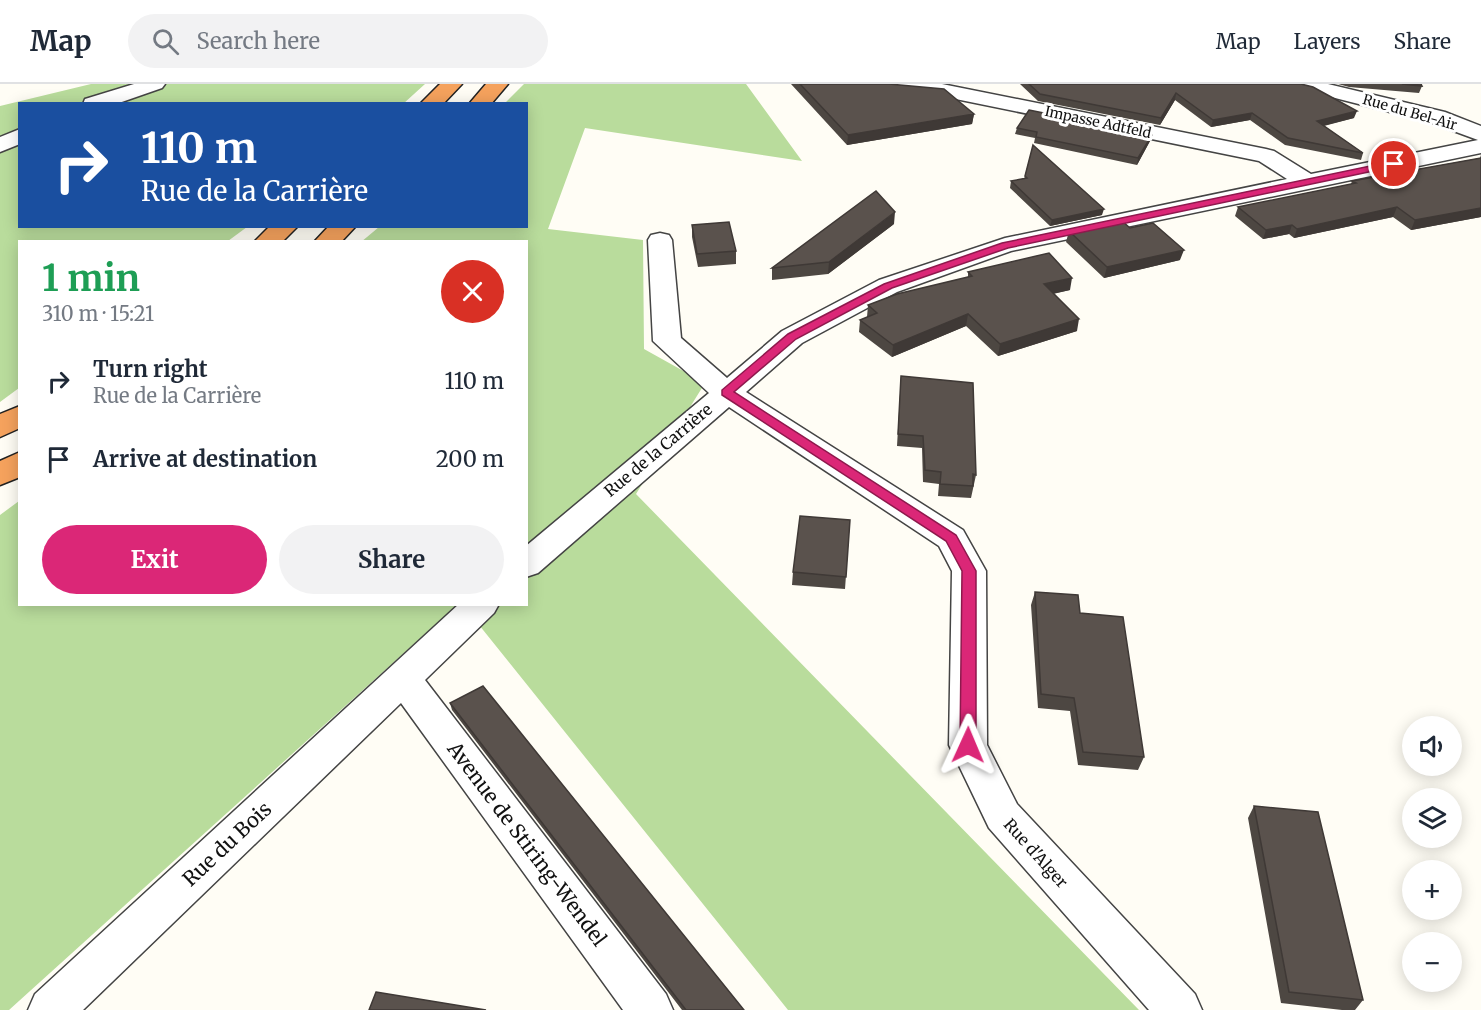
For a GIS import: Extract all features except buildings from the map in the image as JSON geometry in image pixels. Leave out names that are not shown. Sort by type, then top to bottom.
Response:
[{"type":"highway","points":[[432,102],[452,84]]},
{"type":"highway","points":[[481,102],[498,84]]},
{"type":"highway","points":[[268,240],[284,228]]},
{"type":"highway","points":[[328,240],[342,228]]},
{"type":"highway","points":[[0,427],[18,416]]},
{"type":"highway","points":[[0,475],[18,463]]},
{"type":"street","points":[[99,102],[155,84]]},
{"type":"street","name":"Rue du Bel-Air","points":[[1303,84],[1437,117],[1481,134]]},
{"type":"street","name":"Impasse Adtfeld","points":[[881,85],[936,89],[1266,156],[1307,182]]},
{"type":"street","points":[[0,145],[18,137]]},
{"type":"street","name":"Rue de la Carrière","points":[[528,563],[792,337],[888,286],[1005,245],[1481,146]]},
{"type":"street","name":"Rue d'Alger","points":[[660,240],[668,341],[726,392],[951,538],[969,571],[968,745],[1003,816],[1179,1010]]},
{"type":"street","points":[[404,679],[481,606]]},
{"type":"street","name":"Rue du Bois","points":[[51,1010],[404,679]]},
{"type":"street","name":"Avenue de Stiring-Wendel","points":[[404,679],[650,1010]]},
{"type":"green space","points":[[91,84],[425,84],[405,102],[18,102],[18,228],[246,228],[229,240],[18,240],[18,389],[0,402],[0,106]]},
{"type":"green space","points":[[524,84],[746,84],[802,161],[585,128],[548,229],[643,240],[644,349],[705,383],[636,494],[1139,1010],[788,1010],[464,606],[528,606],[528,240],[363,240],[378,228],[528,228],[528,102],[506,102]]},
{"type":"green space","points":[[18,502],[18,606],[456,606],[9,1010],[0,1010],[0,515]]},
{"type":"route","points":[[968,745],[969,571],[951,538],[726,392],[792,337],[888,286],[1005,245],[1394,164]]}]
